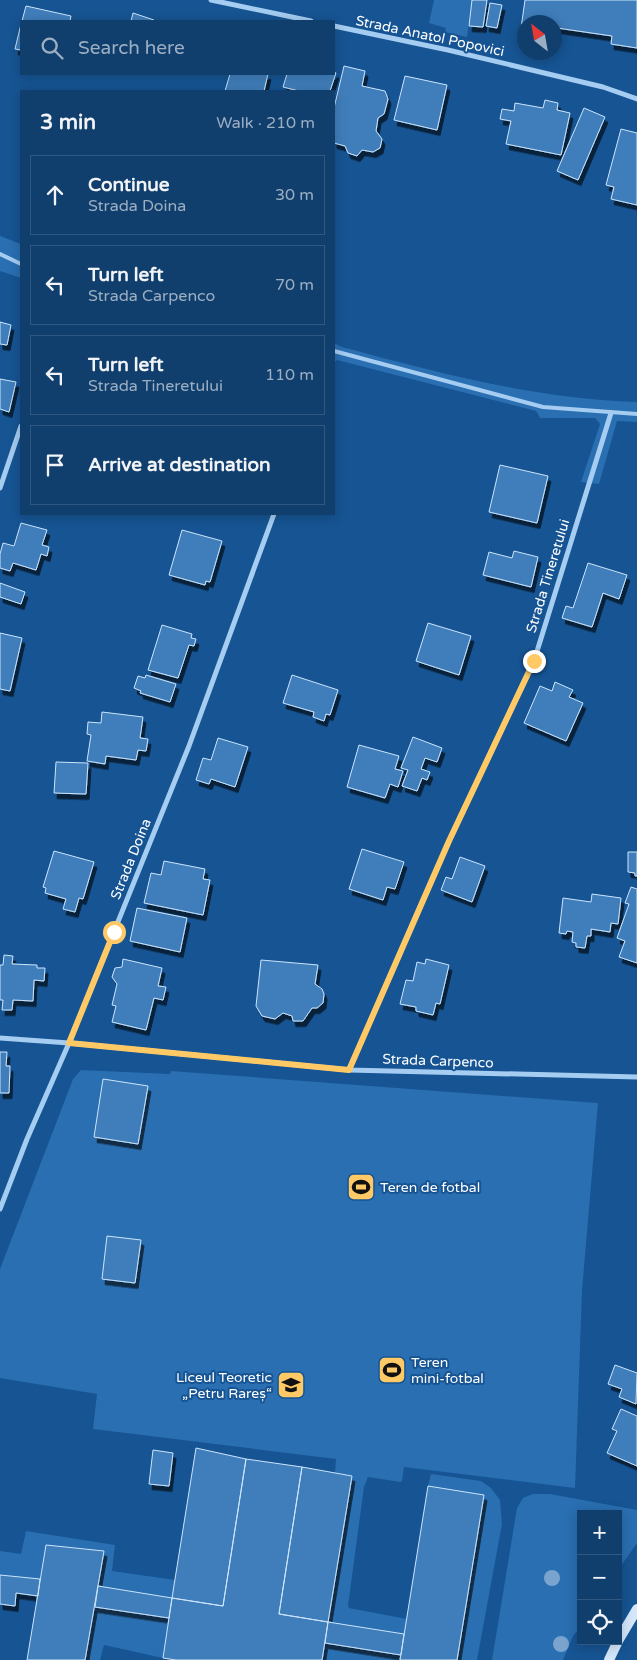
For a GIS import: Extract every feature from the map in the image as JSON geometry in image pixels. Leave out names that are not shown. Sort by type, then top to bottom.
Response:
[{"type":"main road","points":[[622,1634],[637,1609]]},
{"type":"main road","points":[[609,1660],[616,1645]]},
{"type":"street","points":[[211,0],[306,20]]},
{"type":"street","name":"Strada Anatol Popovici","points":[[335,26],[448,50],[603,87],[637,99]]},
{"type":"street","name":"Strada Tineretului","points":[[349,1070],[449,841],[534,661],[611,413]]},
{"type":"street","points":[[0,488],[20,429]]},
{"type":"street","name":"Strada Doina","points":[[0,1210],[27,1138],[69,1043],[189,746],[274,515]]},
{"type":"street","name":"Strada Carpenco","points":[[0,1038],[349,1070],[637,1077]]},
{"type":"lane","points":[[0,254],[20,264]]},
{"type":"lane","points":[[335,351],[543,407],[637,414]]},
{"type":"shaded area","points":[[434,0],[472,0],[467,37],[445,32],[446,28],[429,23]]},
{"type":"shaded area","points":[[0,236],[20,244],[20,278],[0,271]]},
{"type":"shaded area","points":[[335,344],[378,357],[488,383],[562,396],[637,402],[637,422],[617,421],[599,484],[581,482],[600,424],[595,418],[540,418],[536,411],[337,360],[335,362]]},
{"type":"shaded area","name":"Liceul Teoretic „Petru Rareș“","points":[[81,1070],[170,1074],[171,1071],[598,1103],[582,1291],[575,1488],[404,1467],[402,1481],[400,1482],[368,1477],[364,1487],[348,1606],[349,1608],[407,1619],[404,1634],[328,1622],[352,1476],[335,1473],[336,1459],[93,1429],[97,1394],[0,1378],[0,1269],[73,1079]]},
{"type":"shaded area","points":[[431,1474],[481,1481],[491,1488],[500,1500],[502,1524],[477,1660],[457,1660],[428,1486]]},
{"type":"shaded area","points":[[533,1494],[550,1494],[637,1510],[637,1543],[622,1564],[622,1510],[577,1510],[577,1631],[563,1660],[492,1660],[517,1508],[523,1498]]},
{"type":"shaded area","points":[[26,1531],[115,1545],[112,1571],[175,1580],[172,1598],[98,1586],[104,1552],[47,1545],[40,1579],[0,1575],[0,1551],[21,1554]]},
{"type":"shaded area","points":[[95,1607],[169,1618],[163,1658],[104,1645],[100,1660],[85,1660]]},
{"type":"shaded area","points":[[325,1643],[401,1655],[400,1660],[322,1660]]},
{"type":"building","points":[[472,0],[487,0],[483,27],[469,26]]},
{"type":"building","points":[[525,0],[637,0],[637,48],[611,44],[612,36],[562,29],[562,15],[523,15]]},
{"type":"building","points":[[490,3],[502,5],[497,28],[486,26]]},
{"type":"building","points":[[26,6],[71,16],[70,20],[22,20]]},
{"type":"building","points":[[133,13],[154,20],[131,20]]},
{"type":"building","points":[[20,28],[20,50],[15,49]]},
{"type":"building","points":[[344,66],[365,71],[362,86],[385,91],[388,99],[384,114],[378,118],[376,131],[382,139],[380,148],[373,152],[362,150],[357,156],[348,153],[345,146],[335,143],[335,104]]},
{"type":"building","points":[[336,73],[330,90],[295,90],[283,87],[287,75],[335,75]]},
{"type":"building","points":[[230,75],[268,75],[264,90],[225,90]]},
{"type":"building","points":[[405,76],[447,85],[437,130],[394,120]]},
{"type":"building","points":[[545,100],[558,103],[557,110],[570,113],[561,155],[506,144],[511,121],[500,119],[502,109],[514,111],[515,103],[543,108]]},
{"type":"building","points":[[584,108],[605,117],[578,180],[557,171]]},
{"type":"building","points":[[621,129],[637,133],[637,205],[611,199],[614,187],[606,185]]},
{"type":"building","points":[[0,322],[11,325],[7,345],[0,344]]},
{"type":"building","points":[[0,379],[16,382],[9,412],[0,409]]},
{"type":"building","points":[[500,465],[548,476],[537,523],[489,512]]},
{"type":"building","points":[[21,523],[47,530],[42,545],[49,547],[47,556],[41,554],[36,570],[13,563],[10,571],[0,568],[0,554],[3,543],[14,546]]},
{"type":"building","points":[[182,530],[222,541],[210,582],[206,581],[205,585],[169,575]]},
{"type":"building","points":[[514,551],[538,557],[531,587],[483,575],[489,552],[512,558]]},
{"type":"building","points":[[588,563],[627,575],[619,599],[603,593],[592,627],[562,618],[566,606],[573,608]]},
{"type":"building","points":[[0,583],[25,592],[21,604],[0,597]]},
{"type":"building","points":[[428,623],[471,636],[459,675],[416,661]]},
{"type":"building","points":[[162,625],[192,634],[191,638],[196,639],[194,646],[189,645],[178,678],[148,670]]},
{"type":"building","points":[[0,633],[22,638],[10,691],[0,689]]},
{"type":"building","points":[[146,675],[176,684],[170,702],[140,693],[141,691],[134,688],[138,676],[145,678]]},
{"type":"building","points":[[292,675],[338,690],[330,715],[326,714],[324,721],[313,717],[314,712],[283,703]]},
{"type":"building","points":[[555,682],[573,690],[569,697],[583,703],[566,741],[524,723],[540,686],[552,691]]},
{"type":"building","points":[[102,712],[143,717],[140,738],[148,739],[146,751],[138,750],[136,760],[106,756],[105,764],[87,761],[91,735],[87,734],[88,722],[101,723]]},
{"type":"building","points":[[413,737],[442,748],[437,762],[425,758],[421,769],[430,772],[427,780],[422,778],[417,791],[402,786],[408,770],[401,768]]},
{"type":"building","points":[[218,738],[248,747],[235,787],[211,779],[209,784],[196,780],[203,758],[211,760]]},
{"type":"building","points":[[359,745],[399,756],[395,769],[403,771],[398,787],[390,784],[385,798],[347,787]]},
{"type":"building","points":[[56,762],[88,763],[86,794],[54,793]]},
{"type":"building","points":[[362,849],[404,862],[395,889],[387,887],[383,900],[349,889]]},
{"type":"building","points":[[54,851],[94,862],[83,899],[79,898],[75,912],[63,909],[66,899],[45,893],[46,888],[43,887]]},
{"type":"building","points":[[628,852],[637,852],[637,876],[635,876],[635,873],[628,872]]},
{"type":"building","points":[[460,857],[485,866],[472,902],[441,890],[446,877],[452,879]]},
{"type":"building","points":[[164,861],[205,869],[203,879],[210,880],[203,915],[144,903],[151,873],[161,875]]},
{"type":"building","points":[[631,887],[637,889],[637,963],[619,957],[625,941],[617,938],[629,904],[625,903]]},
{"type":"building","points":[[592,894],[621,898],[618,924],[611,923],[610,932],[591,929],[591,936],[587,936],[585,948],[576,947],[576,943],[572,942],[573,932],[559,933],[563,898],[591,902]]},
{"type":"building","points":[[137,908],[187,918],[180,952],[130,941]]},
{"type":"building","points":[[4,955],[13,956],[12,964],[37,965],[37,968],[45,968],[44,981],[34,980],[33,1001],[13,1000],[12,1010],[2,1010],[3,1000],[0,1000],[0,965],[3,965]]},
{"type":"building","points":[[123,959],[162,968],[158,986],[166,987],[163,1000],[154,998],[146,1030],[112,1022],[116,1006],[112,1005],[117,984],[112,977],[115,968],[122,967]]},
{"type":"building","points":[[426,959],[449,965],[440,1004],[436,1003],[433,1015],[416,1011],[416,1007],[400,1004],[406,980],[413,981],[417,962],[425,964]]},
{"type":"building","points":[[261,960],[318,965],[315,984],[322,989],[324,994],[323,1003],[317,1008],[312,1008],[303,1021],[293,1021],[292,1016],[283,1013],[275,1019],[262,1016],[256,1006]]},
{"type":"building","points":[[0,1052],[7,1052],[6,1066],[10,1066],[9,1093],[0,1093]]},
{"type":"building","points":[[103,1079],[148,1086],[138,1144],[94,1137]]},
{"type":"building","points":[[107,1236],[141,1240],[135,1283],[102,1279]]},
{"type":"building","points":[[615,1365],[637,1373],[636,1404],[619,1397],[622,1389],[608,1384]]},
{"type":"building","points":[[621,1409],[637,1416],[637,1466],[607,1453],[617,1431],[612,1429]]},
{"type":"building","points":[[196,1448],[246,1459],[223,1606],[172,1598]]},
{"type":"building","points":[[153,1450],[173,1453],[169,1486],[149,1484]]},
{"type":"building","points":[[246,1459],[302,1467],[279,1614],[328,1622],[322,1660],[176,1660],[163,1658],[172,1598],[223,1606]]},
{"type":"building","points":[[302,1467],[352,1476],[328,1622],[279,1614]]},
{"type":"building","points":[[428,1486],[484,1495],[457,1660],[400,1660]]},
{"type":"building","points":[[46,1545],[104,1551],[85,1660],[27,1660]]},
{"type":"building","points":[[0,1575],[40,1579],[38,1596],[16,1593],[15,1606],[0,1604]]},
{"type":"building","points":[[98,1586],[172,1598],[169,1618],[95,1607]]},
{"type":"building","points":[[328,1622],[404,1634],[401,1655],[325,1643]]},
{"type":"place","name":"Teren de fotbal","points":[[361,1187]]},
{"type":"place","name":"Teren mini-fotbal","points":[[392,1370]]},
{"type":"place","name":"Liceul Teoretic „Petru Rareș“","points":[[291,1385]]},
{"type":"route","points":[[114,932],[69,1043],[349,1070],[449,841],[534,661]]}]
